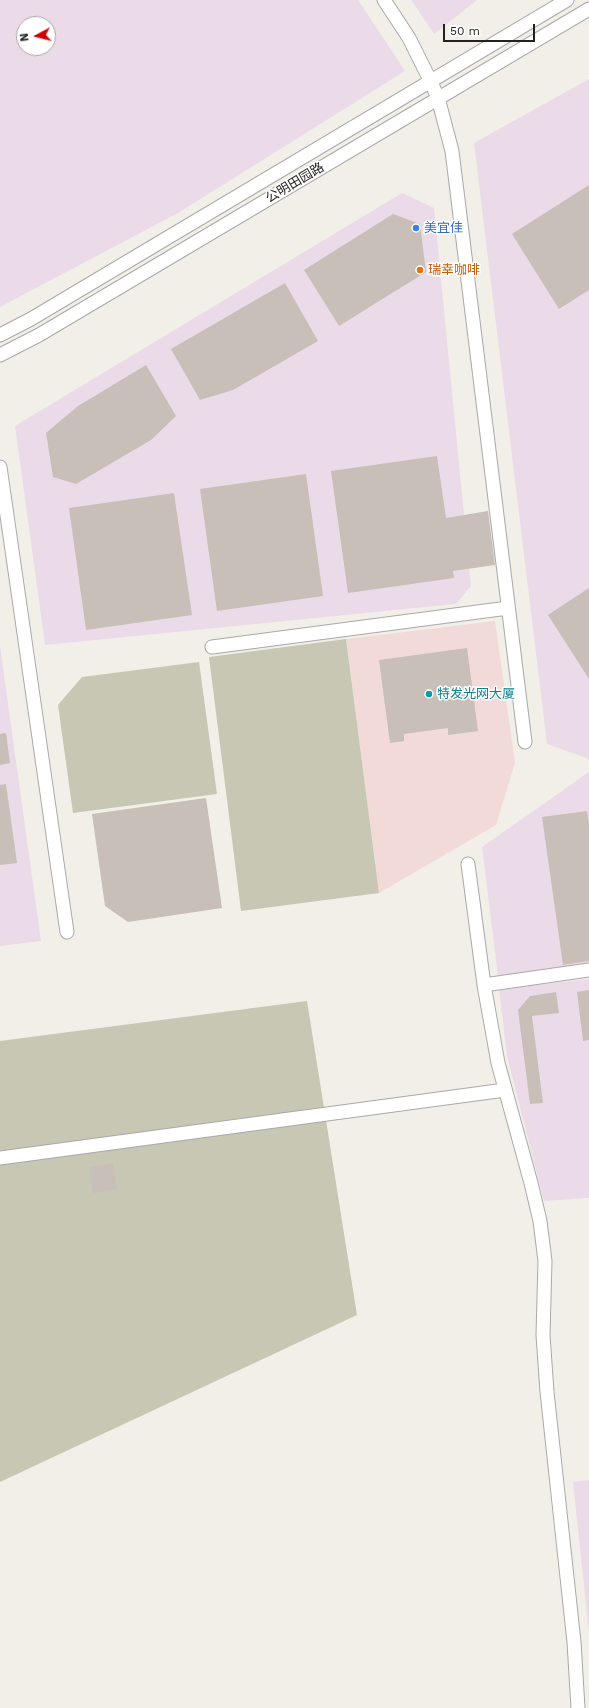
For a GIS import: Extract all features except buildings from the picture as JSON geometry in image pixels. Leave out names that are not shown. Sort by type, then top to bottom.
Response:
[{"type":"street","points":[[384,0],[409,38],[430,80],[438,98],[452,151],[525,742]]},
{"type":"street","name":"公明田园路","points":[[0,335],[37,315],[430,80],[567,0]]},
{"type":"street","name":"公明田园路","points":[[0,355],[39,335],[589,9]]},
{"type":"street","points":[[0,467],[67,932]]},
{"type":"street","points":[[212,647],[508,608]]},
{"type":"street","points":[[468,864],[484,985],[498,1063],[540,1221],[545,1262],[543,1335],[547,1392],[574,1642],[578,1708]]},
{"type":"street","points":[[484,985],[589,970]]},
{"type":"street","points":[[0,1158],[505,1090]]},
{"type":"shaded area","points":[[0,0],[358,0],[405,71],[178,213],[0,307]]},
{"type":"shaded area","points":[[411,0],[477,0],[434,34]]},
{"type":"shaded area","points":[[589,79],[589,759],[547,744],[474,143]]},
{"type":"shaded area","points":[[402,193],[434,208],[471,586],[456,604],[45,645],[15,426]]},
{"type":"shaded area","points":[[495,621],[515,763],[496,825],[379,893],[346,639]]},
{"type":"shaded area","points":[[346,639],[379,893],[241,911],[209,657]]},
{"type":"shaded area","points":[[0,646],[41,941],[0,946]]},
{"type":"shaded area","points":[[199,662],[217,794],[73,813],[58,705],[82,677]]},
{"type":"shaded area","points":[[589,772],[589,963],[498,976],[482,847]]},
{"type":"shaded area","points":[[589,979],[589,1198],[544,1201],[507,1056],[499,989]]},
{"type":"shaded area","points":[[307,1001],[357,1315],[0,1482],[0,1041]]},
{"type":"shaded area","points":[[589,1480],[589,1633],[573,1482]]},
{"type":"place","name":"美宜佳","points":[[416,228]]},
{"type":"place","name":"瑞幸咖啡","points":[[420,270]]},
{"type":"place","name":"特发光网大厦","points":[[429,694]]}]
